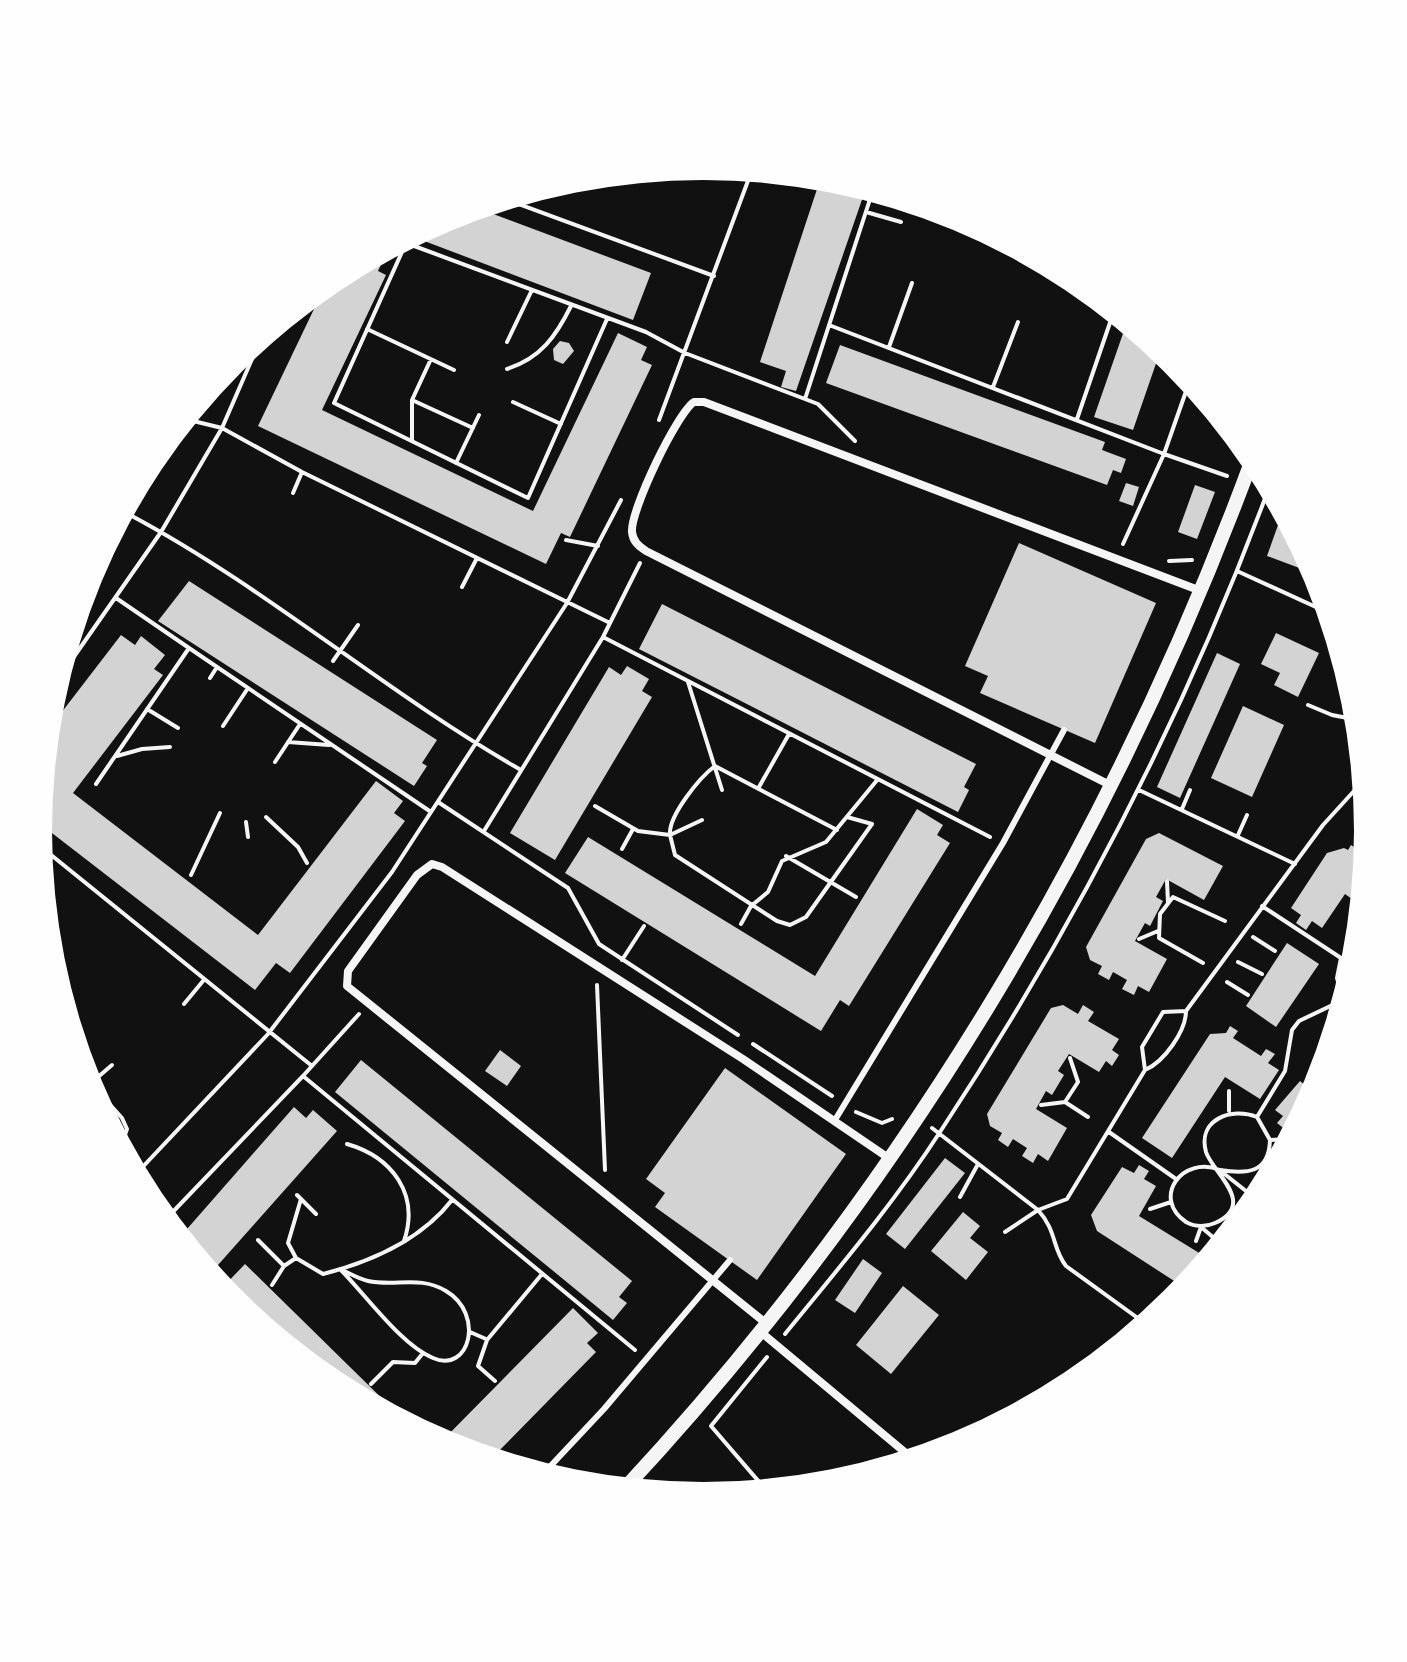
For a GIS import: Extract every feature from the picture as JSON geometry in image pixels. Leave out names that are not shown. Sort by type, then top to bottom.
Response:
[{"type":"street","points":[[1112,787],[646,551],[634,538],[635,515],[686,407],[704,402],[1201,591]]},
{"type":"street","points":[[633,1478],[765,1329],[890,1159],[1035,931],[1112,787],[1201,591],[1247,473]]},
{"type":"street","points":[[890,1159],[835,1120],[432,864],[417,875],[348,971],[347,986],[367,1005],[714,1281],[765,1329],[776,1345],[903,1451]]},
{"type":"lane","points":[[835,1120],[1003,843],[1064,730]]},
{"type":"lane","points":[[552,1464],[730,1260]]},
{"type":"path","points":[[658,422],[748,181]]},
{"type":"path","points":[[805,399],[869,201]]},
{"type":"path","points":[[523,206],[714,276]]},
{"type":"path","points":[[866,212],[901,222]]},
{"type":"path","points":[[416,247],[531,292],[646,332],[685,353],[805,399],[826,410],[852,439],[861,444]]},
{"type":"path","points":[[398,256],[334,403],[528,498],[607,319]]},
{"type":"path","points":[[889,347],[912,283]]},
{"type":"path","points":[[507,342],[531,292]]},
{"type":"path","points":[[507,369],[532,358],[555,338],[571,306]]},
{"type":"path","points":[[993,387],[1018,322]]},
{"type":"path","points":[[1077,419],[1110,322]]},
{"type":"path","points":[[829,325],[1232,478]]},
{"type":"path","points":[[367,329],[454,370]]},
{"type":"path","points":[[412,441],[412,400],[431,359]]},
{"type":"path","points":[[77,653],[161,532],[222,428],[250,363]]},
{"type":"path","points":[[1134,548],[1123,544],[1164,454],[1185,393]]},
{"type":"path","points":[[412,400],[473,428]]},
{"type":"path","points":[[513,402],[561,424]]},
{"type":"path","points":[[456,463],[479,415]]},
{"type":"path","points":[[197,422],[222,428],[302,472],[610,623]]},
{"type":"path","points":[[293,493],[302,472]]},
{"type":"path","points":[[144,1165],[268,1034],[356,921],[438,802],[567,603],[626,491]]},
{"type":"path","points":[[133,517],[340,650],[475,744],[521,770]]},
{"type":"path","points":[[1225,534],[1248,543]]},
{"type":"path","points":[[566,540],[599,547]]},
{"type":"path","points":[[484,831],[603,637],[646,551]]},
{"type":"path","points":[[1158,557],[1192,560],[1204,552]]},
{"type":"path","points":[[462,587],[477,558]]},
{"type":"path","points":[[1237,571],[1314,606]]},
{"type":"path","points":[[116,598],[431,812]]},
{"type":"path","points":[[333,661],[358,625]]},
{"type":"path","points":[[603,637],[1003,843]]},
{"type":"path","points":[[96,784],[189,648]]},
{"type":"path","points":[[210,678],[217,667]]},
{"type":"path","points":[[688,681],[722,790]]},
{"type":"path","points":[[223,726],[248,688]]},
{"type":"path","points":[[1308,705],[1344,717]]},
{"type":"path","points":[[147,709],[178,728]]},
{"type":"path","points":[[275,762],[300,723]]},
{"type":"path","points":[[759,787],[789,734]]},
{"type":"path","points":[[288,742],[332,745]]},
{"type":"path","points":[[114,757],[142,749],[170,747]]},
{"type":"path","points":[[715,766],[837,830]]},
{"type":"path","points":[[715,766],[700,779],[674,818],[670,835],[675,855],[782,924],[796,923],[806,917],[829,880],[877,819]]},
{"type":"path","points":[[741,924],[751,906],[768,892],[786,856],[826,842],[878,779]]},
{"type":"path","points":[[1139,790],[1295,864]]},
{"type":"path","points":[[1182,809],[1190,790]]},
{"type":"path","points":[[1005,1232],[1038,1210],[1067,1199],[1145,1070],[1158,1065],[1186,1022],[1186,1011],[1323,825],[1354,791]]},
{"type":"path","points":[[774,803],[777,796]]},
{"type":"path","points":[[438,802],[568,888],[595,940],[739,1035]]},
{"type":"path","points":[[595,806],[633,829],[670,835],[702,820]]},
{"type":"path","points":[[191,875],[220,813]]},
{"type":"path","points":[[1238,835],[1247,815]]},
{"type":"path","points":[[266,817],[298,847],[307,863]]},
{"type":"path","points":[[847,817],[872,824]]},
{"type":"path","points":[[246,822],[248,837]]},
{"type":"path","points":[[622,849],[633,829]]},
{"type":"path","points":[[53,856],[268,1034],[312,1066]]},
{"type":"path","points":[[786,856],[856,897]]},
{"type":"path","points":[[1167,881],[1168,903]]},
{"type":"path","points":[[1203,963],[1159,938],[1160,914],[1173,897],[1225,921]]},
{"type":"path","points":[[1262,906],[1341,958],[1337,979]]},
{"type":"path","points":[[622,960],[644,926]]},
{"type":"path","points":[[1139,939],[1158,931]]},
{"type":"path","points":[[1253,937],[1275,951]]},
{"type":"path","points":[[1238,962],[1262,974]]},
{"type":"path","points":[[184,1004],[203,981]]},
{"type":"path","points":[[1227,982],[1248,995]]},
{"type":"path","points":[[597,983],[605,1170]]},
{"type":"path","points":[[174,1210],[367,1005]]},
{"type":"path","points":[[1257,1117],[1285,1071],[1292,1030],[1299,1021],[1331,1006]]},
{"type":"path","points":[[1145,1070],[1142,1047],[1163,1012],[1186,1011]]},
{"type":"path","points":[[752,1044],[868,1119],[882,1123],[907,1110],[918,1117],[1038,1210],[1051,1224],[1059,1257],[1066,1266],[1137,1317]]},
{"type":"path","points":[[1065,1102],[1078,1082],[1070,1058]]},
{"type":"path","points":[[100,1074],[112,1065]]},
{"type":"path","points":[[303,1076],[646,1359]]},
{"type":"path","points":[[1229,1091],[1229,1111]]},
{"type":"path","points":[[1041,1105],[1065,1102],[1088,1117]]},
{"type":"path","points":[[115,1110],[122,1118],[126,1132]]},
{"type":"path","points":[[1201,1227],[1218,1222],[1231,1208],[1233,1193],[1206,1153],[1207,1131],[1220,1115],[1229,1111],[1257,1117],[1270,1140]]},
{"type":"path","points":[[1108,1132],[1176,1179]]},
{"type":"path","points":[[1213,1237],[1178,1215],[1171,1202],[1176,1179],[1182,1172],[1205,1164],[1247,1174],[1260,1166],[1270,1140]]},
{"type":"path","points":[[1270,1140],[1277,1140]]},
{"type":"path","points":[[347,1144],[370,1150],[404,1189],[410,1214],[404,1241]]},
{"type":"path","points":[[960,1197],[979,1164]]},
{"type":"path","points":[[1220,1170],[1246,1191]]},
{"type":"path","points":[[297,1195],[316,1214]]},
{"type":"path","points":[[301,1199],[288,1243],[296,1258],[318,1273],[340,1269],[404,1241],[431,1224],[452,1200]]},
{"type":"path","points":[[1150,1209],[1171,1202]]},
{"type":"path","points":[[871,1214],[876,1218]]},
{"type":"path","points":[[1196,1241],[1201,1227]]},
{"type":"path","points":[[258,1240],[284,1266]]},
{"type":"path","points":[[272,1285],[284,1266],[296,1258]]},
{"type":"path","points":[[340,1269],[367,1281],[405,1280],[439,1287],[469,1315],[467,1344],[455,1358],[438,1360],[423,1353],[340,1269]]},
{"type":"path","points":[[495,1381],[478,1366],[487,1340],[542,1274]]},
{"type":"path","points":[[470,1332],[487,1340]]},
{"type":"path","points":[[757,1480],[711,1426],[776,1345]]},
{"type":"path","points":[[371,1384],[393,1362],[415,1363],[423,1353]]},
{"type":"building","points":[[817,190],[862,200],[796,391],[781,387],[786,371],[760,362]]},
{"type":"building","points":[[494,214],[651,273],[633,320],[426,242]]},
{"type":"building","points":[[380,266],[378,271],[386,275],[322,410],[533,511],[618,333],[647,347],[641,360],[652,365],[570,537],[561,533],[546,564],[258,426],[314,309]]},
{"type":"building","points":[[1123,333],[1156,363],[1133,430],[1094,417]]},
{"type":"building","points":[[560,341],[569,343],[574,351],[563,364],[554,360],[553,349]]},
{"type":"building","points":[[840,345],[1105,442],[1102,450],[1126,459],[1121,473],[1113,470],[1107,485],[826,383]]},
{"type":"building","points":[[1126,483],[1139,487],[1133,506],[1119,501]]},
{"type":"building","points":[[1195,485],[1215,492],[1197,539],[1178,532]]},
{"type":"building","points":[[1278,524],[1299,568],[1267,556]]},
{"type":"building","points":[[1019,543],[1156,603],[1095,743],[980,693],[988,676],[965,666]]},
{"type":"building","points":[[189,581],[437,740],[422,763],[427,766],[414,786],[158,621]]},
{"type":"building","points":[[662,604],[976,764],[964,787],[969,790],[958,812],[639,649]]},
{"type":"building","points":[[1276,633],[1319,653],[1298,697],[1274,685],[1280,673],[1261,664]]},
{"type":"building","points":[[121,635],[135,645],[141,636],[165,655],[154,669],[163,675],[73,793],[258,935],[376,781],[403,801],[394,813],[405,821],[290,973],[276,963],[255,990],[52,833],[53,788],[64,709]]},
{"type":"building","points":[[1217,653],[1240,664],[1180,798],[1157,787]]},
{"type":"building","points":[[627,666],[649,679],[642,691],[652,697],[555,860],[510,833],[609,667],[621,675]]},
{"type":"building","points":[[1243,706],[1284,725],[1252,797],[1211,778]]},
{"type":"building","points":[[917,809],[943,825],[937,835],[950,843],[849,1006],[840,1000],[821,1031],[565,873],[588,837],[815,976]]},
{"type":"building","points":[[1159,833],[1223,866],[1204,900],[1166,879],[1156,897],[1163,901],[1150,926],[1145,923],[1135,941],[1167,959],[1149,992],[1138,986],[1134,995],[1122,989],[1127,980],[1113,972],[1109,980],[1098,974],[1102,966],[1090,960],[1086,947],[1146,839]]},
{"type":"building","points":[[1351,845],[1355,847],[1351,898],[1345,894],[1322,928],[1312,921],[1306,930],[1296,923],[1301,915],[1291,908],[1327,853],[1344,848],[1348,850]]},
{"type":"building","points":[[1287,943],[1319,964],[1276,1027],[1246,1006]]},
{"type":"building","points":[[1063,1005],[1078,1014],[1083,1005],[1094,1012],[1088,1021],[1119,1039],[1112,1050],[1119,1055],[1112,1066],[1106,1061],[1099,1072],[1069,1054],[1058,1071],[1064,1075],[1052,1095],[1046,1091],[1036,1109],[1067,1128],[1048,1161],[1038,1154],[1033,1163],[1022,1156],[1027,1148],[1013,1139],[1008,1147],[998,1140],[1002,1133],[990,1126],[987,1114],[1051,1008]]},
{"type":"building","points":[[1230,1026],[1238,1031],[1233,1038],[1261,1056],[1266,1049],[1275,1054],[1268,1063],[1279,1070],[1260,1099],[1225,1077],[1172,1158],[1142,1138],[1210,1034],[1226,1033]]},
{"type":"building","points":[[500,1050],[521,1066],[507,1086],[485,1071]]},
{"type":"building","points":[[361,1060],[632,1281],[619,1297],[627,1303],[613,1320],[335,1092]]},
{"type":"building","points":[[725,1068],[846,1154],[757,1280],[655,1207],[665,1193],[646,1179]]},
{"type":"building","points":[[1300,1081],[1303,1084],[1283,1128],[1277,1123],[1283,1116],[1275,1110]]},
{"type":"building","points":[[294,1107],[306,1118],[313,1110],[337,1131],[218,1265],[187,1229]]},
{"type":"building","points":[[945,1158],[965,1173],[905,1249],[886,1234]]},
{"type":"building","points":[[1139,1165],[1149,1171],[1144,1179],[1156,1186],[1139,1216],[1199,1253],[1174,1281],[1097,1231],[1091,1215],[1122,1167],[1134,1173]]},
{"type":"building","points":[[963,1212],[980,1226],[970,1238],[988,1252],[966,1280],[931,1251]]},
{"type":"building","points":[[863,1259],[882,1273],[855,1313],[835,1300]]},
{"type":"building","points":[[245,1264],[379,1396],[307,1348],[231,1279]]},
{"type":"building","points":[[903,1286],[939,1315],[891,1374],[856,1345]]},
{"type":"building","points":[[573,1308],[598,1333],[587,1343],[596,1352],[500,1450],[451,1432]]}]
